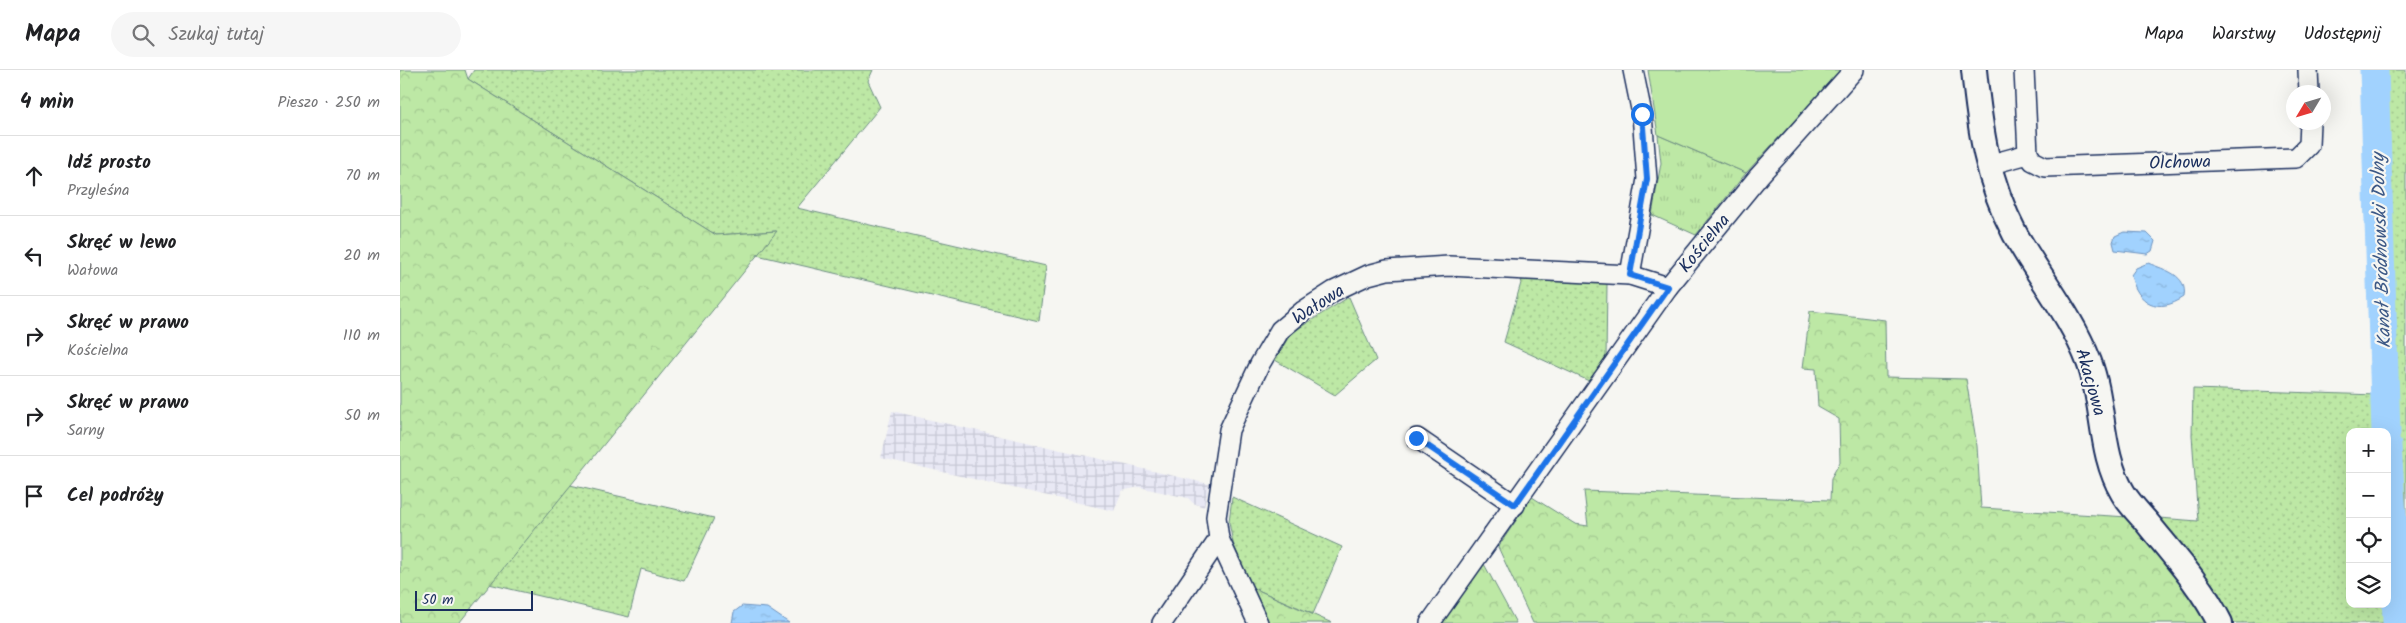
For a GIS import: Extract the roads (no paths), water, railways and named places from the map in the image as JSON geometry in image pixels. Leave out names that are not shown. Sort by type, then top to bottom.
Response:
[{"type":"street","points":[[1630,275],[1647,179],[1642,114],[1633,70]]},
{"type":"street","name":"Kościelna","points":[[1430,623],[1668,287],[1759,176],[1854,70]]},
{"type":"street","name":"Akacjowa","points":[[1974,70],[1980,132],[1988,165],[2014,232],[2074,328],[2090,363],[2112,471],[2124,494],[2192,577],[2220,623]]},
{"type":"street","points":[[1988,165],[2028,154],[2024,70]]},
{"type":"street","points":[[2308,70],[2309,85]]},
{"type":"street","name":"Olchowa","points":[[2028,154],[2033,161],[2044,167],[2296,158],[2309,144],[2310,130]]},
{"type":"street","name":"Wałowa","points":[[1258,623],[1219,539],[1216,517],[1229,430],[1260,364],[1280,330],[1318,301],[1368,275],[1387,270],[1449,266],[1630,275],[1668,287]]},
{"type":"street","points":[[1416,438],[1515,505]]},
{"type":"street","points":[[1162,623],[1219,539]]},
{"type":"water","points":[[2124,232],[2147,233],[2155,241],[2152,251],[2147,254],[2115,250],[2113,242],[2115,236]]},
{"type":"water","points":[[2148,263],[2168,271],[2179,278],[2184,290],[2184,297],[2166,305],[2157,305],[2144,299],[2138,293],[2131,275],[2136,268]]},
{"type":"water","points":[[742,606],[767,608],[789,623],[732,623],[734,612]]},
{"type":"waterway","name":"Kanał Bródnowski Dolny","points":[[2374,70],[2386,428]]},
{"type":"waterway","name":"Kanał Bródnowski Dolny","points":[[2389,473],[2397,623]]}]
